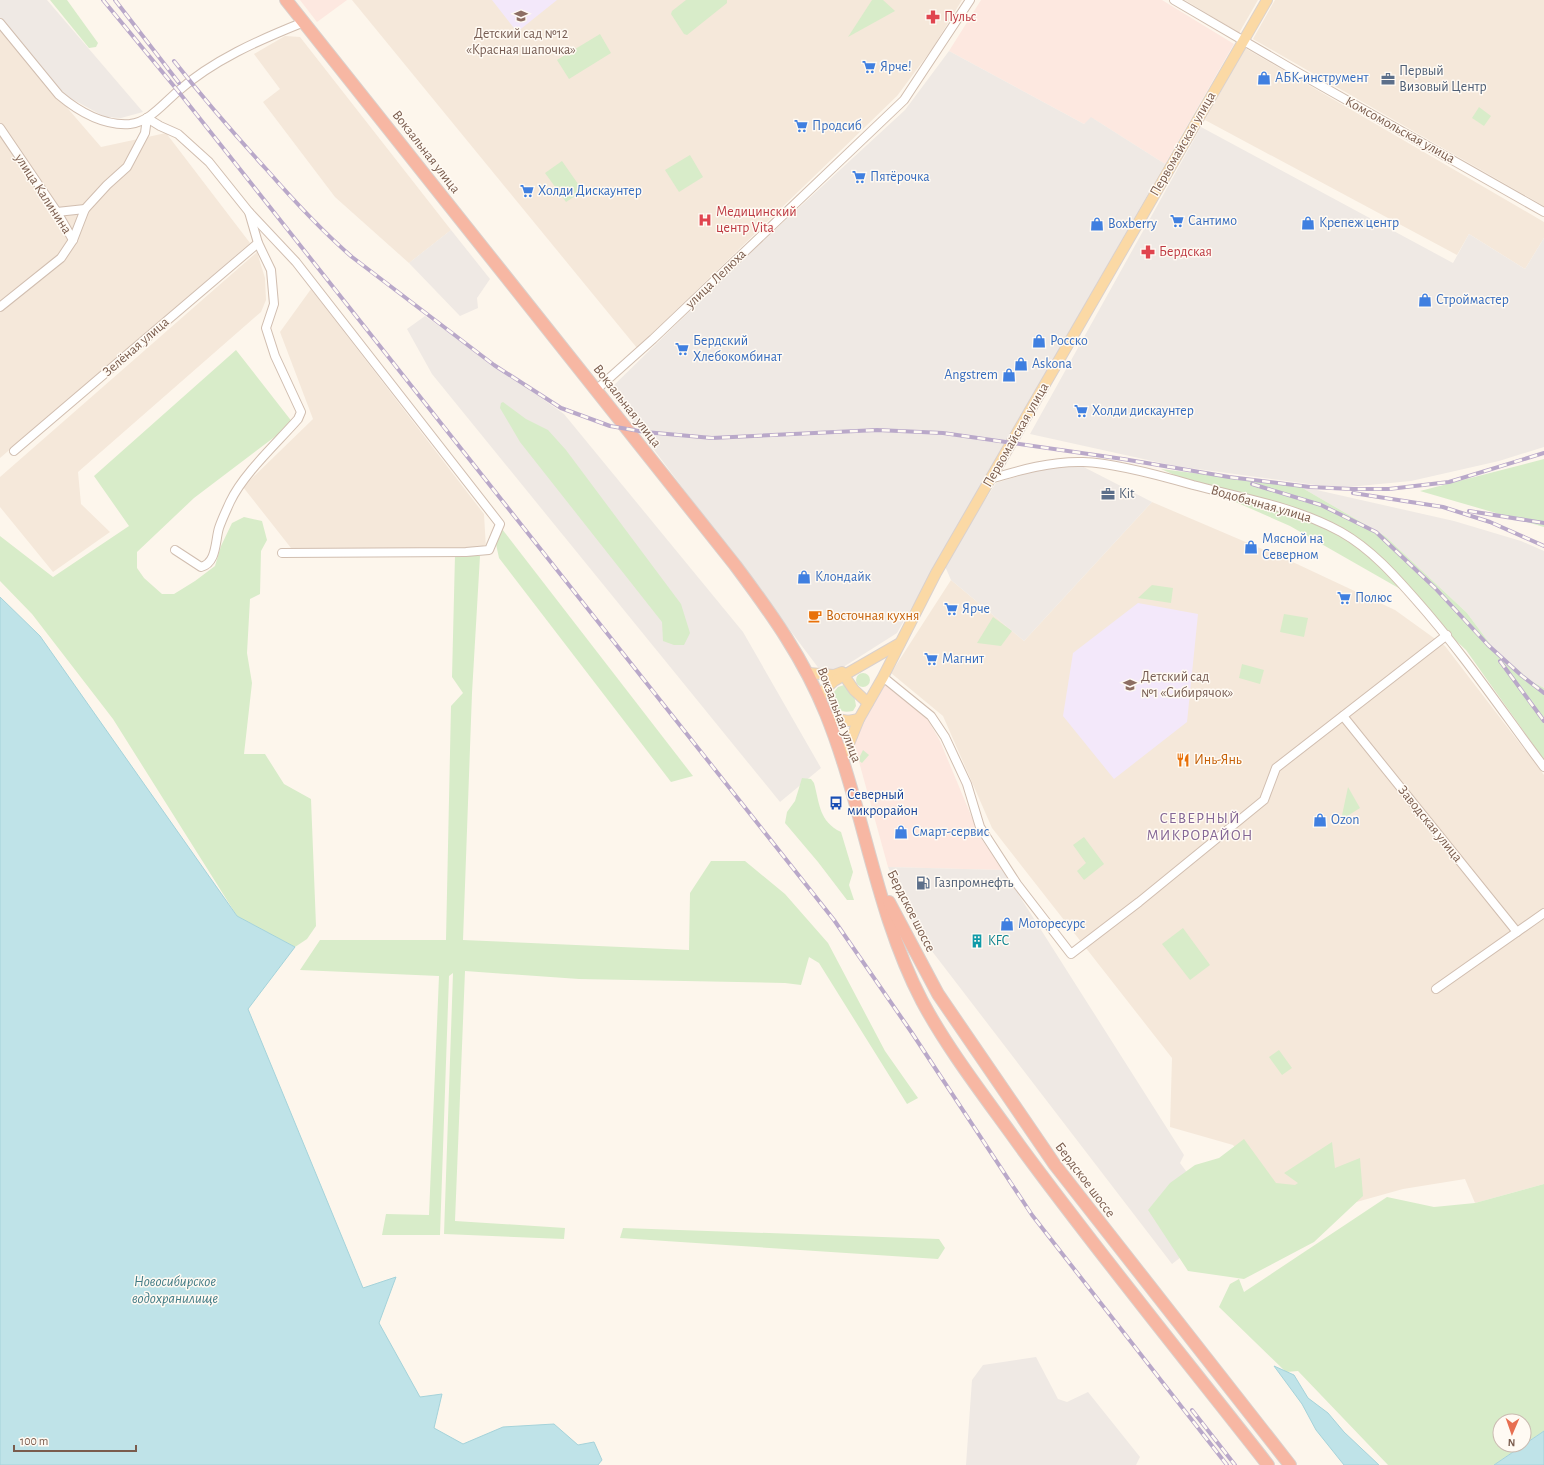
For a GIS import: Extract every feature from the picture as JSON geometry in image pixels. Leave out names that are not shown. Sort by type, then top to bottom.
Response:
[{"type":"highway","name":"Вокзальная улица","points":[[286,0],[768,609],[808,673],[820,699],[842,761],[874,871]]},
{"type":"highway","name":"Бердское шоссе","points":[[874,871],[895,938],[908,972],[923,1004],[942,1034],[1046,1181],[1268,1465]]},
{"type":"highway","name":"Бердское шоссе","points":[[874,871],[938,994],[1042,1147],[1088,1210],[1290,1465]]},
{"type":"main road","name":"Первомайская улица","points":[[842,761],[859,719],[883,677],[936,574],[1267,0]]},
{"type":"main road","points":[[820,699],[825,689],[843,674],[900,643]]},
{"type":"main road","points":[[808,673],[834,675],[862,664]]},
{"type":"main road","points":[[843,674],[854,690],[868,703]]},
{"type":"main road","points":[[827,717],[848,721],[859,719]]},
{"type":"street","name":"улица Лелюха","points":[[596,390],[653,339],[904,100],[970,0]]},
{"type":"street","name":"Комсомольская улица","points":[[1174,0],[1243,41],[1544,212]]},
{"type":"street","points":[[0,23],[59,95],[70,104],[84,113],[117,123],[130,124],[147,118],[182,88],[212,66],[264,38],[304,22]]},
{"type":"street","points":[[0,307],[61,258],[73,240],[85,208],[107,184],[127,167],[145,133],[147,118]]},
{"type":"street","points":[[147,118],[178,134],[209,162],[249,212],[296,262],[500,524],[489,550],[466,552],[282,554]]},
{"type":"street","name":"улица Калинина","points":[[0,128],[57,212],[73,240]]},
{"type":"street","points":[[57,212],[85,208]]},
{"type":"street","points":[[175,550],[201,567],[206,566],[210,562],[215,553],[220,527],[231,501],[241,484],[298,419],[301,412],[275,356],[266,328],[274,304],[271,270],[258,243],[249,212]]},
{"type":"street","name":"Зелёная улица","points":[[14,451],[258,243]]},
{"type":"street","name":"Водобачная улица","points":[[990,479],[1059,463],[1084,462],[1171,479],[1308,517],[1342,532],[1368,550],[1392,572],[1447,636],[1544,767]]},
{"type":"street","points":[[883,677],[931,716],[945,737],[967,784],[980,827],[1017,884],[1071,954],[1139,902],[1264,800],[1276,768],[1447,636]]},
{"type":"street","name":"Заводская улица","points":[[1343,716],[1517,932]]},
{"type":"street","points":[[1436,989],[1544,913]]},
{"type":"shaded area","points":[[0,0],[47,0],[143,112],[121,118],[105,117],[61,93],[0,20]]},
{"type":"shaded area","points":[[300,0],[347,0],[317,22]]},
{"type":"shaded area","points":[[352,0],[962,0],[932,49],[897,96],[637,348]]},
{"type":"shaded area","name":"Детский сад №12 «Красная шапочка»","points":[[492,0],[557,0],[517,32]]},
{"type":"shaded area","points":[[981,0],[1162,0],[1234,44],[1165,164],[1094,119],[1084,124],[949,51]]},
{"type":"shaded area","points":[[1185,0],[1258,0],[1239,33]]},
{"type":"shaded area","points":[[1275,0],[1544,0],[1544,206],[1253,39]]},
{"type":"shaded area","points":[[0,30],[101,147],[166,133],[250,243],[0,458]]},
{"type":"shaded area","points":[[285,36],[300,37],[451,230],[409,263],[335,197],[263,102],[280,89],[254,54]]},
{"type":"shaded area","points":[[1245,48],[1544,222],[1544,238],[1525,269],[1469,234],[1457,255],[1205,120]]},
{"type":"shaded area","points":[[949,51],[1084,124],[1091,117],[1165,164],[897,633],[826,678],[609,390],[740,262],[905,110]]},
{"type":"shaded area","points":[[1201,127],[1453,263],[1469,234],[1525,269],[1544,238],[1544,447],[1499,461],[1411,481],[1338,488],[1175,466],[1030,434]]},
{"type":"shaded area","points":[[451,230],[490,279],[477,298],[478,308],[460,316],[409,263]]},
{"type":"shaded area","points":[[257,252],[265,278],[266,300],[261,312],[78,472],[81,504],[110,532],[53,572],[0,507],[0,477]]},
{"type":"shaded area","points":[[311,289],[484,514],[486,549],[354,554],[291,548],[243,487],[313,419],[280,332]]},
{"type":"shaded area","points":[[425,316],[564,414],[743,632],[821,768],[780,802],[432,374],[407,329]]},
{"type":"shaded area","points":[[1070,460],[1152,502],[1024,641],[951,580],[944,564],[996,483]]},
{"type":"shaded area","points":[[1299,486],[1454,521],[1521,541],[1544,551],[1544,688],[1531,681],[1493,648],[1467,613],[1385,536]]},
{"type":"shaded area","points":[[1152,502],[1297,564],[1395,610],[1445,646],[1544,775],[1544,1184],[1475,1203],[1465,1179],[1403,1189],[1292,1220],[1233,1145],[1170,1127],[1172,1058],[992,828],[943,716],[891,673],[951,580],[1024,641]]},
{"type":"shaded area","name":"Детский сад №1 «Сибирячок»","points":[[1138,603],[1198,614],[1187,722],[1114,779],[1063,716],[1073,653]]},
{"type":"shaded area","points":[[884,682],[928,720],[940,741],[980,837],[1003,870],[888,867],[853,740]]},
{"type":"shaded area","points":[[888,867],[1003,870],[1184,1155],[1180,1163],[1225,1223],[1172,1264],[915,929]]},
{"type":"shaded area","points":[[1036,1357],[1058,1399],[1067,1402],[1088,1392],[1140,1457],[1136,1465],[966,1465],[972,1380],[983,1365]]},
{"type":"green space","points":[[50,0],[67,0],[98,43],[96,47],[89,48]]},
{"type":"green space","points":[[686,0],[727,0],[727,3],[687,35],[684,34],[671,14],[672,11]]},
{"type":"green space","points":[[872,0],[883,0],[895,11],[848,37]]},
{"type":"green space","points":[[600,34],[611,53],[569,79],[557,60]]},
{"type":"green space","points":[[1479,107],[1491,116],[1484,126],[1472,118]]},
{"type":"green space","points":[[690,155],[703,177],[679,192],[665,170]]},
{"type":"green space","points":[[562,161],[583,191],[566,202],[545,173]]},
{"type":"green space","points":[[236,350],[293,423],[194,498],[137,552],[137,568],[144,578],[162,594],[174,594],[215,566],[221,546],[232,523],[244,517],[262,521],[267,540],[261,551],[260,594],[250,599],[247,653],[252,683],[244,754],[265,754],[284,784],[311,799],[316,926],[307,939],[295,947],[237,916],[113,719],[32,614],[0,581],[0,536],[53,577],[129,526],[94,476]]},
{"type":"green space","points":[[503,402],[526,419],[548,430],[566,450],[681,604],[690,633],[684,645],[674,645],[663,641],[662,622],[520,442],[500,408],[501,403]]},
{"type":"green space","points":[[1544,459],[1544,527],[1420,491]]},
{"type":"green space","points":[[1161,469],[1299,486],[1385,536],[1467,613],[1493,648],[1531,681],[1544,688],[1544,760],[1466,650],[1402,590],[1290,526]]},
{"type":"green space","points":[[502,529],[693,776],[671,782],[499,558],[494,535]]},
{"type":"green space","points":[[455,555],[480,556],[472,693],[463,940],[689,950],[690,893],[711,861],[745,861],[785,894],[828,943],[885,1051],[918,1098],[907,1104],[819,963],[809,957],[801,985],[785,983],[579,979],[465,971],[455,1221],[565,1228],[564,1239],[444,1234],[453,973],[449,976],[440,1235],[382,1235],[386,1214],[429,1215],[439,976],[300,970],[320,940],[446,940],[451,706],[463,693],[452,677]]},
{"type":"green space","points":[[1152,585],[1173,588],[1171,603],[1138,598]]},
{"type":"green space","points":[[1284,614],[1308,618],[1304,637],[1280,632]]},
{"type":"green space","points":[[993,617],[1012,631],[1001,646],[977,643]]},
{"type":"green space","points":[[1242,664],[1264,670],[1260,684],[1239,678]]},
{"type":"green space","points":[[863,673],[868,675],[870,680],[868,685],[863,687],[858,685],[856,680],[858,675]]},
{"type":"green space","points":[[844,685],[854,696],[856,706],[853,711],[847,712],[840,710],[836,705],[834,692],[838,687]]},
{"type":"green space","points":[[863,750],[869,755],[862,763],[858,760]]},
{"type":"green space","points":[[802,778],[811,779],[814,783],[819,805],[824,817],[828,823],[841,832],[853,872],[849,885],[854,900],[847,900],[818,862],[785,823],[787,812],[795,801]]},
{"type":"green space","points":[[1348,787],[1360,808],[1341,820]]},
{"type":"green space","points":[[1084,837],[1104,864],[1084,880],[1077,871],[1086,863],[1073,845]]},
{"type":"green space","points":[[1183,928],[1210,965],[1190,980],[1162,944]]},
{"type":"green space","points":[[1279,1050],[1292,1068],[1282,1075],[1269,1057]]},
{"type":"green space","points":[[1244,1139],[1276,1183],[1295,1185],[1298,1183],[1284,1173],[1332,1142],[1335,1168],[1360,1158],[1363,1196],[1314,1242],[1244,1279],[1188,1271],[1148,1210],[1170,1183],[1195,1165],[1219,1158]]},
{"type":"green space","points":[[1544,1184],[1544,1431],[1532,1439],[1532,1413],[1492,1413],[1492,1453],[1511,1453],[1494,1465],[1388,1465],[1298,1371],[1286,1372],[1219,1307],[1230,1284],[1239,1279],[1244,1292],[1387,1197],[1434,1207],[1475,1203]]},
{"type":"green space","points":[[623,1228],[939,1239],[945,1248],[938,1259],[620,1238]]},
{"type":"water","name":"Новосибирское водохранилище","points":[[0,597],[40,636],[237,916],[295,947],[248,1009],[363,1288],[396,1277],[379,1323],[420,1397],[442,1394],[434,1428],[463,1444],[503,1427],[554,1424],[578,1445],[594,1442],[602,1460],[598,1465],[0,1465]]},
{"type":"water","points":[[1274,1366],[1294,1375],[1308,1398],[1328,1413],[1344,1432],[1379,1465],[1344,1465],[1316,1430],[1302,1404]]},
{"type":"water","points":[[1544,1431],[1544,1465],[1494,1465],[1512,1453],[1532,1453],[1532,1439]]},
{"type":"railway","points":[[103,0],[178,91],[834,920],[912,1033],[1032,1215],[1227,1465]]},
{"type":"railway","points":[[115,0],[179,83]]},
{"type":"railway","points":[[174,61],[243,144],[287,193],[352,257],[494,365],[561,408],[610,426],[645,432],[712,438],[877,430],[943,433],[1123,459],[1229,477],[1310,487],[1352,489],[1389,489],[1449,482],[1544,453]]},
{"type":"railway","points":[[1252,484],[1321,505],[1376,532],[1435,588],[1488,645],[1522,676],[1544,693]]},
{"type":"railway","points":[[1353,493],[1443,507],[1490,522],[1544,546]]},
{"type":"railway","points":[[1469,511],[1544,523]]},
{"type":"railway","points":[[1500,661],[1544,721]]},
{"type":"railway","points":[[1192,1410],[1235,1465]]},
{"type":"place","name":"Детский сад №12 «Красная шапочка»","points":[[521,16]]},
{"type":"place","name":"Пульс","points":[[933,17]]},
{"type":"place","name":"Ярче!","points":[[869,67]]},
{"type":"place","name":"АБК-инструмент","points":[[1264,78]]},
{"type":"place","name":"Первый Визовый Центр","points":[[1388,79]]},
{"type":"place","name":"Продсиб","points":[[801,126]]},
{"type":"place","name":"Пятёрочка","points":[[859,177]]},
{"type":"place","name":"Холди Дискаунтер","points":[[527,191]]},
{"type":"place","name":"Медицинский центр Vita","points":[[705,220]]},
{"type":"place","name":"Сантимо","points":[[1177,221]]},
{"type":"place","name":"Крепеж центр","points":[[1308,223]]},
{"type":"place","name":"Boxberry","points":[[1097,224]]},
{"type":"place","name":"Бердская","points":[[1148,252]]},
{"type":"place","name":"Строймастер","points":[[1425,300]]},
{"type":"place","name":"Росско","points":[[1039,341]]},
{"type":"place","name":"Бердский Хлебокомбинат","points":[[682,349]]},
{"type":"place","name":"Askona","points":[[1021,364]]},
{"type":"place","name":"Angstrem","points":[[1009,375]]},
{"type":"place","name":"Холди дискаунтер","points":[[1081,411]]},
{"type":"place","name":"Kit","points":[[1108,494]]},
{"type":"place","name":"Мясной на Северном","points":[[1251,547]]},
{"type":"place","name":"Клондайк","points":[[804,577]]},
{"type":"place","name":"Полюс","points":[[1344,598]]},
{"type":"place","name":"Ярче","points":[[951,609]]},
{"type":"place","name":"Восточная кухня","points":[[815,616]]},
{"type":"place","name":"Магнит","points":[[931,659]]},
{"type":"place","name":"Детский сад №1 «Сибирячок»","points":[[1130,685]]},
{"type":"place","name":"Инь-Янь","points":[[1183,760]]},
{"type":"place","name":"Северный микрорайон","points":[[836,803]]},
{"type":"place","name":"Ozon","points":[[1320,820]]},
{"type":"place","name":"Смарт-сервис","points":[[901,832]]},
{"type":"place","name":"Газпромнефть","points":[[923,883]]},
{"type":"place","name":"Моторесурс","points":[[1007,924]]},
{"type":"place","name":"KFC","points":[[977,941]]},
{"type":"district","name":"СЕВЕРНЫЙ МИКРОРАЙОН","points":[[1200,826]]}]
